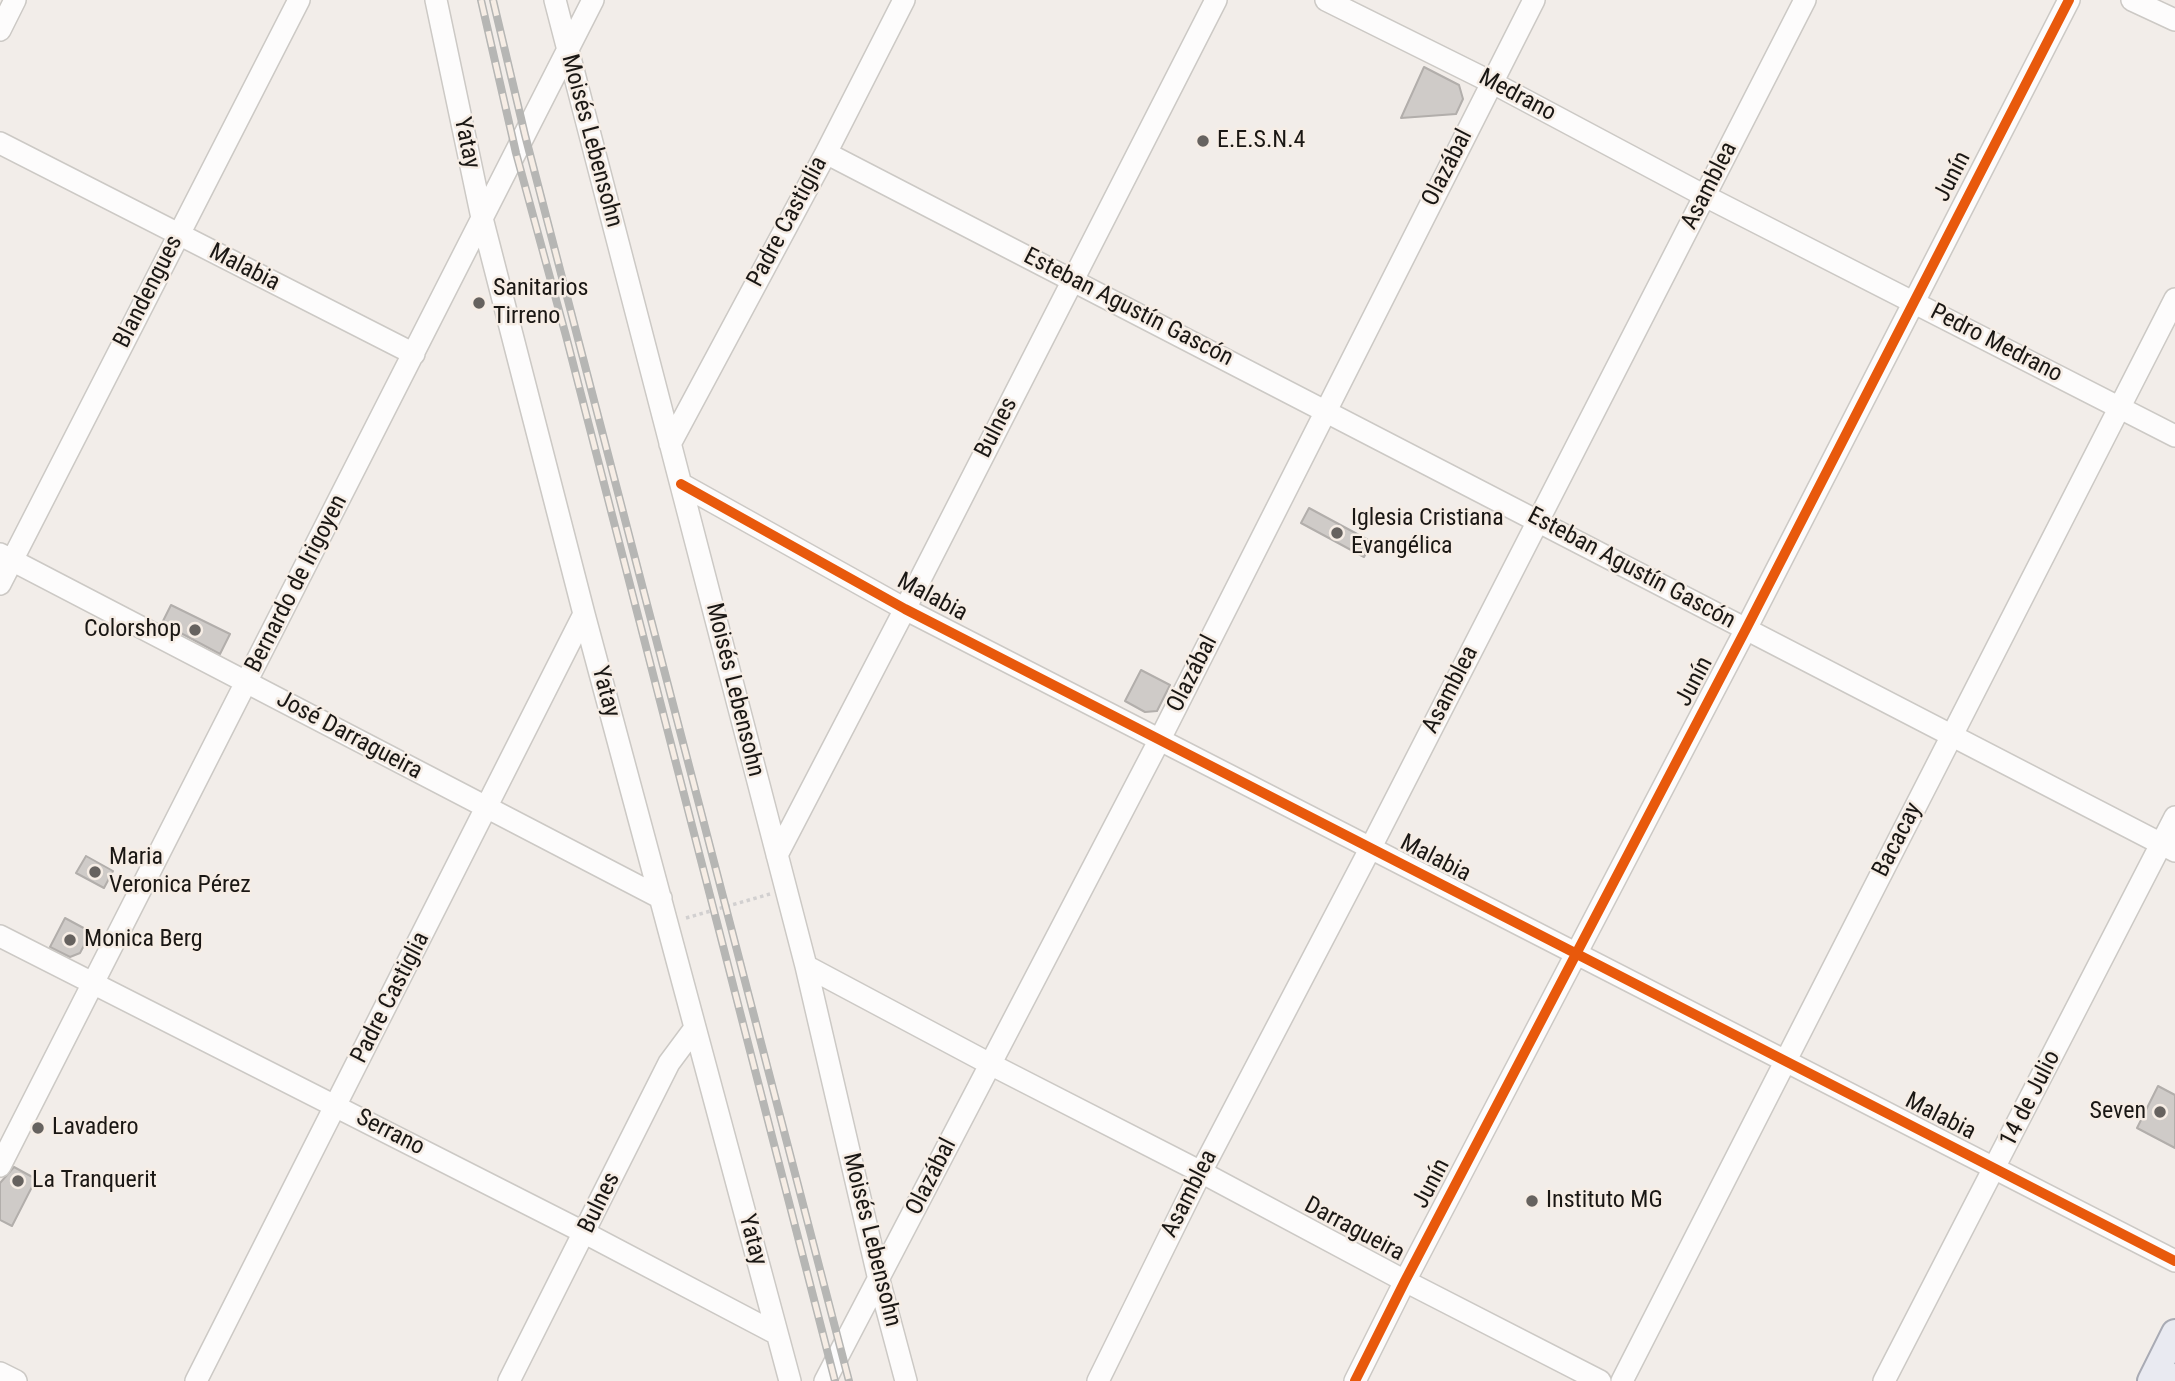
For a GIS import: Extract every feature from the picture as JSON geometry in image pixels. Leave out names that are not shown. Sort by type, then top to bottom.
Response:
[{"type":"main road","points":[[2151,1381],[2175,1333]]},
{"type":"street","points":[[0,30],[15,0]]},
{"type":"street","name":"Blandengues","points":[[0,584],[6,557],[299,0]]},
{"type":"street","name":"Yatay","points":[[436,0],[482,218],[584,614],[790,1381]]},
{"type":"street","name":"Moisés Lebensohn","points":[[555,0],[806,966],[879,1280],[906,1381]]},
{"type":"street","name":"Bernardo de Irigoyen","points":[[0,1166],[593,0]]},
{"type":"street","name":"Padre Castiglia","points":[[670,443],[826,153],[904,0]]},
{"type":"street","name":"Bulnes","points":[[777,855],[1216,0]]},
{"type":"street","name":"Medrano","points":[[1326,0],[1491,82],[1705,196]]},
{"type":"street","name":"Olazábal","points":[[825,1381],[1160,739],[1534,0]]},
{"type":"street","name":"Asamblea","points":[[1098,1381],[1201,1172],[1370,849],[1805,0]]},
{"type":"street","name":"Junín","points":[[1355,1381],[1746,629],[2068,0]]},
{"type":"street","points":[[2132,0],[2175,20]]},
{"type":"street","name":"Malabia","points":[[0,143],[414,354]]},
{"type":"street","name":"Esteban Agustín Gascón","points":[[826,153],[2168,847]]},
{"type":"street","name":"Pedro Medrano","points":[[1705,196],[2175,436]]},
{"type":"street","name":"Bacacay","points":[[1622,1381],[2175,299]]},
{"type":"street","name":"Malabia","points":[[681,484],[905,609],[2175,1261]]},
{"type":"street","name":"José Darragueira","points":[[6,557],[661,898]]},
{"type":"street","name":"Padre Castiglia","points":[[196,1381],[584,614]]},
{"type":"street","name":"14 de Julio","points":[[1884,1381],[2168,847],[2175,817]]},
{"type":"street","name":"Serrano","points":[[0,936],[337,1106],[778,1334]]},
{"type":"street","name":"Darragueira","points":[[806,966],[1600,1381]]},
{"type":"street","name":"Bulnes","points":[[509,1381],[669,1063],[695,1028]]},
{"type":"street","points":[[0,1373],[16,1381]]},
{"type":"path","points":[[667,924],[786,890]]},
{"type":"building","points":[[1424,67],[1459,85],[1463,99],[1456,114],[1401,118]]},
{"type":"building","name":"Iglesia Cristiana Evangélica","points":[[1309,508],[1372,542],[1364,557],[1301,523]]},
{"type":"building","name":"Colorshop","points":[[171,605],[230,634],[220,654],[162,623]]},
{"type":"building","points":[[1141,670],[1170,685],[1157,711],[1145,712],[1125,701]]},
{"type":"building","name":"Maria Veronica Pérez","points":[[86,856],[113,871],[104,888],[76,873]]},
{"type":"building","name":"Monica Berg","points":[[65,918],[91,932],[80,953],[70,957],[50,947]]},
{"type":"building","name":"Seven","points":[[2158,1086],[2175,1095],[2175,1148],[2137,1128]]},
{"type":"building","points":[[14,1167],[36,1179],[12,1226],[0,1220],[0,1183]]},
{"type":"railway","points":[[481,0],[516,153],[566,336],[835,1381]]},
{"type":"railway","points":[[493,0],[525,135],[849,1381]]},
{"type":"cycle path","points":[[1355,1381],[2069,0]]},
{"type":"cycle path","points":[[681,484],[905,609],[2175,1261]]},
{"type":"place","name":"E.E.S.N.4","points":[[1203,141]]},
{"type":"place","name":"Sanitarios Tirreno","points":[[479,303]]},
{"type":"place","name":"Iglesia Cristiana Evangélica","points":[[1337,533]]},
{"type":"place","name":"Colorshop","points":[[195,630]]},
{"type":"place","name":"Maria Veronica Pérez","points":[[95,872]]},
{"type":"place","name":"Monica Berg","points":[[70,940]]},
{"type":"place","name":"Seven","points":[[2160,1112]]},
{"type":"place","name":"Lavadero","points":[[38,1128]]},
{"type":"place","name":"La Tranquerit","points":[[18,1181]]},
{"type":"place","name":"Instituto MG","points":[[1532,1201]]}]
